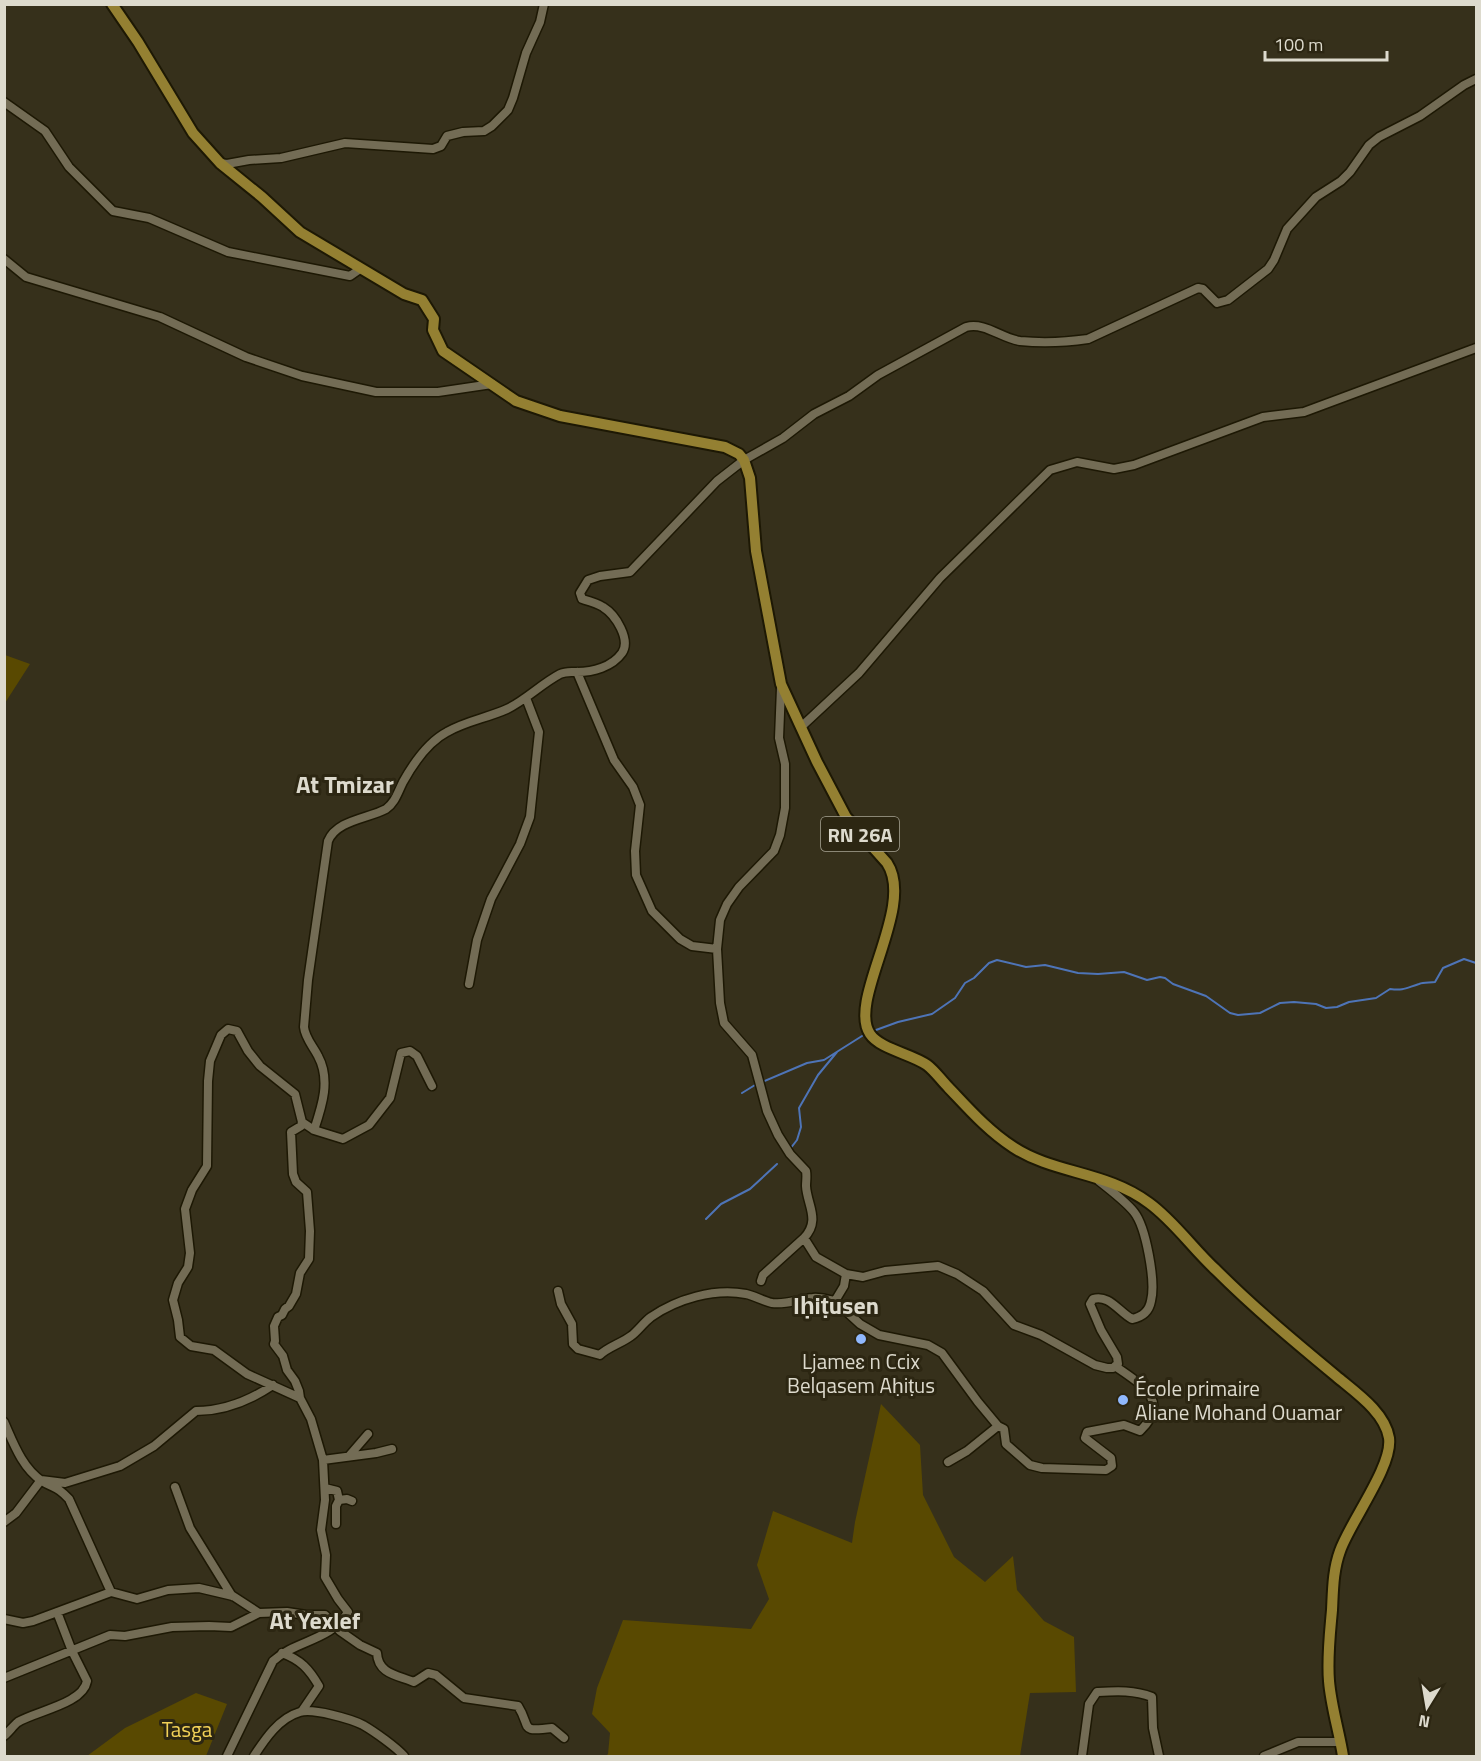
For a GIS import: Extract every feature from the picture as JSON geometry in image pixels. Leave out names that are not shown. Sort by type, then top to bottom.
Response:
[{"type":"main road","points":[[111,4],[138,42],[193,133],[220,163],[300,232],[404,294],[422,300],[434,319],[433,330],[443,351],[516,401],[560,416],[725,447],[739,454],[744,460]]},
{"type":"main road","name":"RN 26A","points":[[744,460],[750,478],[756,551],[782,684],[846,817],[887,863],[892,870],[895,882],[891,915],[868,994],[866,1023],[869,1033],[878,1042],[928,1066],[987,1128],[1012,1147],[1046,1162],[1112,1182],[1149,1203],[1255,1308],[1356,1392],[1379,1416],[1386,1427],[1390,1441],[1386,1459],[1340,1551],[1334,1579],[1329,1681],[1342,1756]]},
{"type":"street","points":[[220,163],[281,158],[345,143],[433,149],[441,146],[447,135],[484,131],[502,117],[513,98],[526,53],[540,22],[544,4]]},
{"type":"street","points":[[314,1130],[323,1105],[325,1088],[320,1059],[304,1034],[304,1027],[309,968],[331,833],[340,827],[387,808],[394,801],[419,758],[434,740],[466,723],[505,710],[560,674],[600,669],[612,663],[625,647],[624,636],[613,616],[603,607],[582,599],[580,593],[584,584],[600,576],[630,572],[717,481],[744,460],[783,438],[814,414],[849,396],[878,375],[966,327],[981,325],[1007,338],[1022,341],[1078,340],[1088,339],[1198,288],[1203,288],[1217,303],[1223,303],[1268,269],[1287,229],[1316,197],[1341,181],[1350,172],[1369,145],[1379,137],[1420,116],[1476,79]]},
{"type":"street","points":[[4,102],[45,130],[69,167],[113,211],[148,218],[211,246],[238,255],[350,276],[360,269]]},
{"type":"street","points":[[4,259],[26,277],[160,316],[246,357],[302,376],[376,392],[438,392],[492,384]]},
{"type":"street","points":[[801,727],[859,674],[940,578],[1050,470],[1077,462],[1114,470],[1134,465],[1263,417],[1304,412],[1476,348]]},
{"type":"street","points":[[577,672],[614,760],[633,787],[640,805],[635,851],[636,875],[651,911],[680,939],[692,946],[717,949]]},
{"type":"street","points":[[760,1281],[763,1275],[809,1233],[812,1224],[812,1206],[806,1185],[806,1171],[790,1154],[778,1136],[765,1105],[752,1055],[724,1023],[720,1003],[717,949],[720,920],[727,904],[739,887],[774,851],[780,835],[785,808],[785,764],[779,738],[782,684]]},
{"type":"street","points":[[469,984],[477,940],[491,899],[520,844],[530,817],[538,732],[526,698]]},
{"type":"street","points":[[227,1756],[273,1661],[282,1653],[321,1637],[337,1626],[348,1612],[325,1577],[326,1555],[321,1530],[326,1500],[323,1460],[311,1419],[300,1398],[295,1381],[287,1370],[283,1356],[274,1344],[274,1326],[278,1317],[282,1315],[296,1294],[300,1273],[309,1259],[310,1231],[307,1192],[296,1182],[291,1158],[291,1132],[301,1126],[302,1122],[295,1094],[260,1066],[237,1031],[228,1029],[221,1035],[210,1061],[207,1166],[192,1190],[185,1209],[190,1253],[188,1267],[178,1283],[173,1300],[180,1337],[191,1346],[214,1350],[247,1374],[300,1398]]},
{"type":"street","points":[[302,1122],[314,1130],[343,1139],[369,1125],[390,1098],[400,1053],[410,1051],[417,1056],[432,1086]]},
{"type":"street","points":[[1089,1174],[1134,1212],[1142,1230],[1151,1275],[1151,1303],[1140,1317],[1132,1319],[1107,1299],[1100,1297],[1093,1299],[1090,1304],[1101,1330],[1117,1357],[1116,1366]]},
{"type":"street","points":[[558,1291],[561,1304],[572,1324],[573,1344],[578,1349],[600,1355],[633,1335],[648,1319],[665,1308],[705,1294],[730,1292],[747,1294],[771,1302],[789,1303],[816,1298],[835,1301],[860,1324],[879,1335],[928,1345],[942,1353],[998,1426],[1004,1429],[1006,1444],[1030,1465],[1042,1468],[1106,1470],[1112,1466],[1111,1458],[1085,1438],[1087,1432],[1124,1425],[1140,1431],[1150,1420],[1155,1408],[1153,1399],[1145,1388],[1116,1366],[1107,1368],[1095,1365],[1041,1335],[1014,1325],[982,1291],[957,1274],[938,1266],[885,1271],[863,1277],[846,1274],[816,1257],[804,1238]]},
{"type":"street","points":[[835,1301],[844,1286],[846,1274]]},
{"type":"street","points":[[41,1480],[65,1483],[120,1466],[154,1446],[196,1411],[213,1411],[229,1407],[273,1385]]},
{"type":"street","points":[[4,1422],[15,1448],[41,1480],[59,1488],[69,1499],[111,1592]]},
{"type":"street","points":[[948,1462],[967,1451],[998,1426]]},
{"type":"street","points":[[349,1456],[368,1434]]},
{"type":"street","points":[[323,1460],[392,1449]]},
{"type":"street","points":[[4,1522],[16,1513],[41,1480]]},
{"type":"street","points":[[175,1487],[190,1528],[232,1596]]},
{"type":"street","points":[[325,1488],[337,1491],[339,1500],[336,1506],[336,1524]]},
{"type":"street","points":[[339,1500],[352,1500]]},
{"type":"street","points":[[4,1619],[23,1623],[111,1592],[136,1599],[168,1590],[191,1589],[213,1590],[232,1596],[259,1613]]},
{"type":"street","points":[[4,1736],[18,1722],[67,1701],[83,1691],[87,1681],[57,1612]]},
{"type":"street","points":[[4,1678],[110,1635],[125,1636],[172,1627],[231,1627],[259,1613],[287,1612],[325,1615],[340,1631],[360,1645],[377,1653],[377,1662],[382,1670],[414,1682],[428,1673],[436,1675],[464,1698],[518,1706],[525,1725],[539,1731],[552,1728],[564,1738]]},
{"type":"street","points":[[282,1653],[295,1657],[307,1666],[319,1686],[302,1711]]},
{"type":"street","points":[[1082,1756],[1089,1704],[1097,1692],[1119,1690],[1139,1692],[1152,1697],[1153,1728],[1159,1756]]},
{"type":"street","points":[[254,1756],[275,1727],[290,1716],[302,1711],[328,1714],[362,1725],[404,1756]]},
{"type":"street","points":[[1264,1756],[1298,1742],[1340,1742]]},
{"type":"green space","points":[[4,655],[30,664],[5,703]]},
{"type":"green space","points":[[881,1404],[920,1445],[923,1495],[954,1557],[985,1582],[1013,1556],[1017,1590],[1044,1621],[1074,1637],[1076,1692],[1030,1693],[1020,1756],[606,1756],[610,1733],[592,1714],[597,1688],[623,1620],[751,1629],[769,1599],[757,1565],[773,1511],[852,1543]]},
{"type":"green space","name":"Tasga","points":[[196,1693],[227,1704],[206,1756],[87,1756],[125,1728]]},
{"type":"waterway","points":[[876,1030],[932,1014],[955,998],[965,983],[974,978],[989,963],[997,960],[1026,967],[1045,965],[1078,973],[1124,972],[1147,980],[1165,978],[1173,984],[1206,996],[1230,1013],[1238,1015],[1260,1013],[1280,1003],[1294,1002],[1316,1004],[1326,1008],[1337,1007],[1349,1002],[1376,998],[1390,989],[1402,989],[1421,983],[1435,982],[1443,968],[1464,959],[1476,963]]},
{"type":"waterway","points":[[762,1082],[807,1063],[824,1060],[862,1036]]},
{"type":"waterway","points":[[790,1149],[797,1140],[801,1127],[799,1108],[818,1075],[837,1052]]},
{"type":"waterway","points":[[742,1093],[755,1085]]},
{"type":"waterway","points":[[706,1219],[721,1204],[750,1189],[777,1164]]},
{"type":"place","name":"Ljameɛ n Ccix Belqasem Aḥiṭus","points":[[861,1339]]},
{"type":"place","name":"École primaire Aliane Mohand Ouamar","points":[[1123,1400]]},
{"type":"district","name":"At Tmizar","points":[[345,784]]},
{"type":"district","name":"Iḥiṭusen","points":[[836,1305]]},
{"type":"district","name":"At Yexlef","points":[[315,1620]]}]
